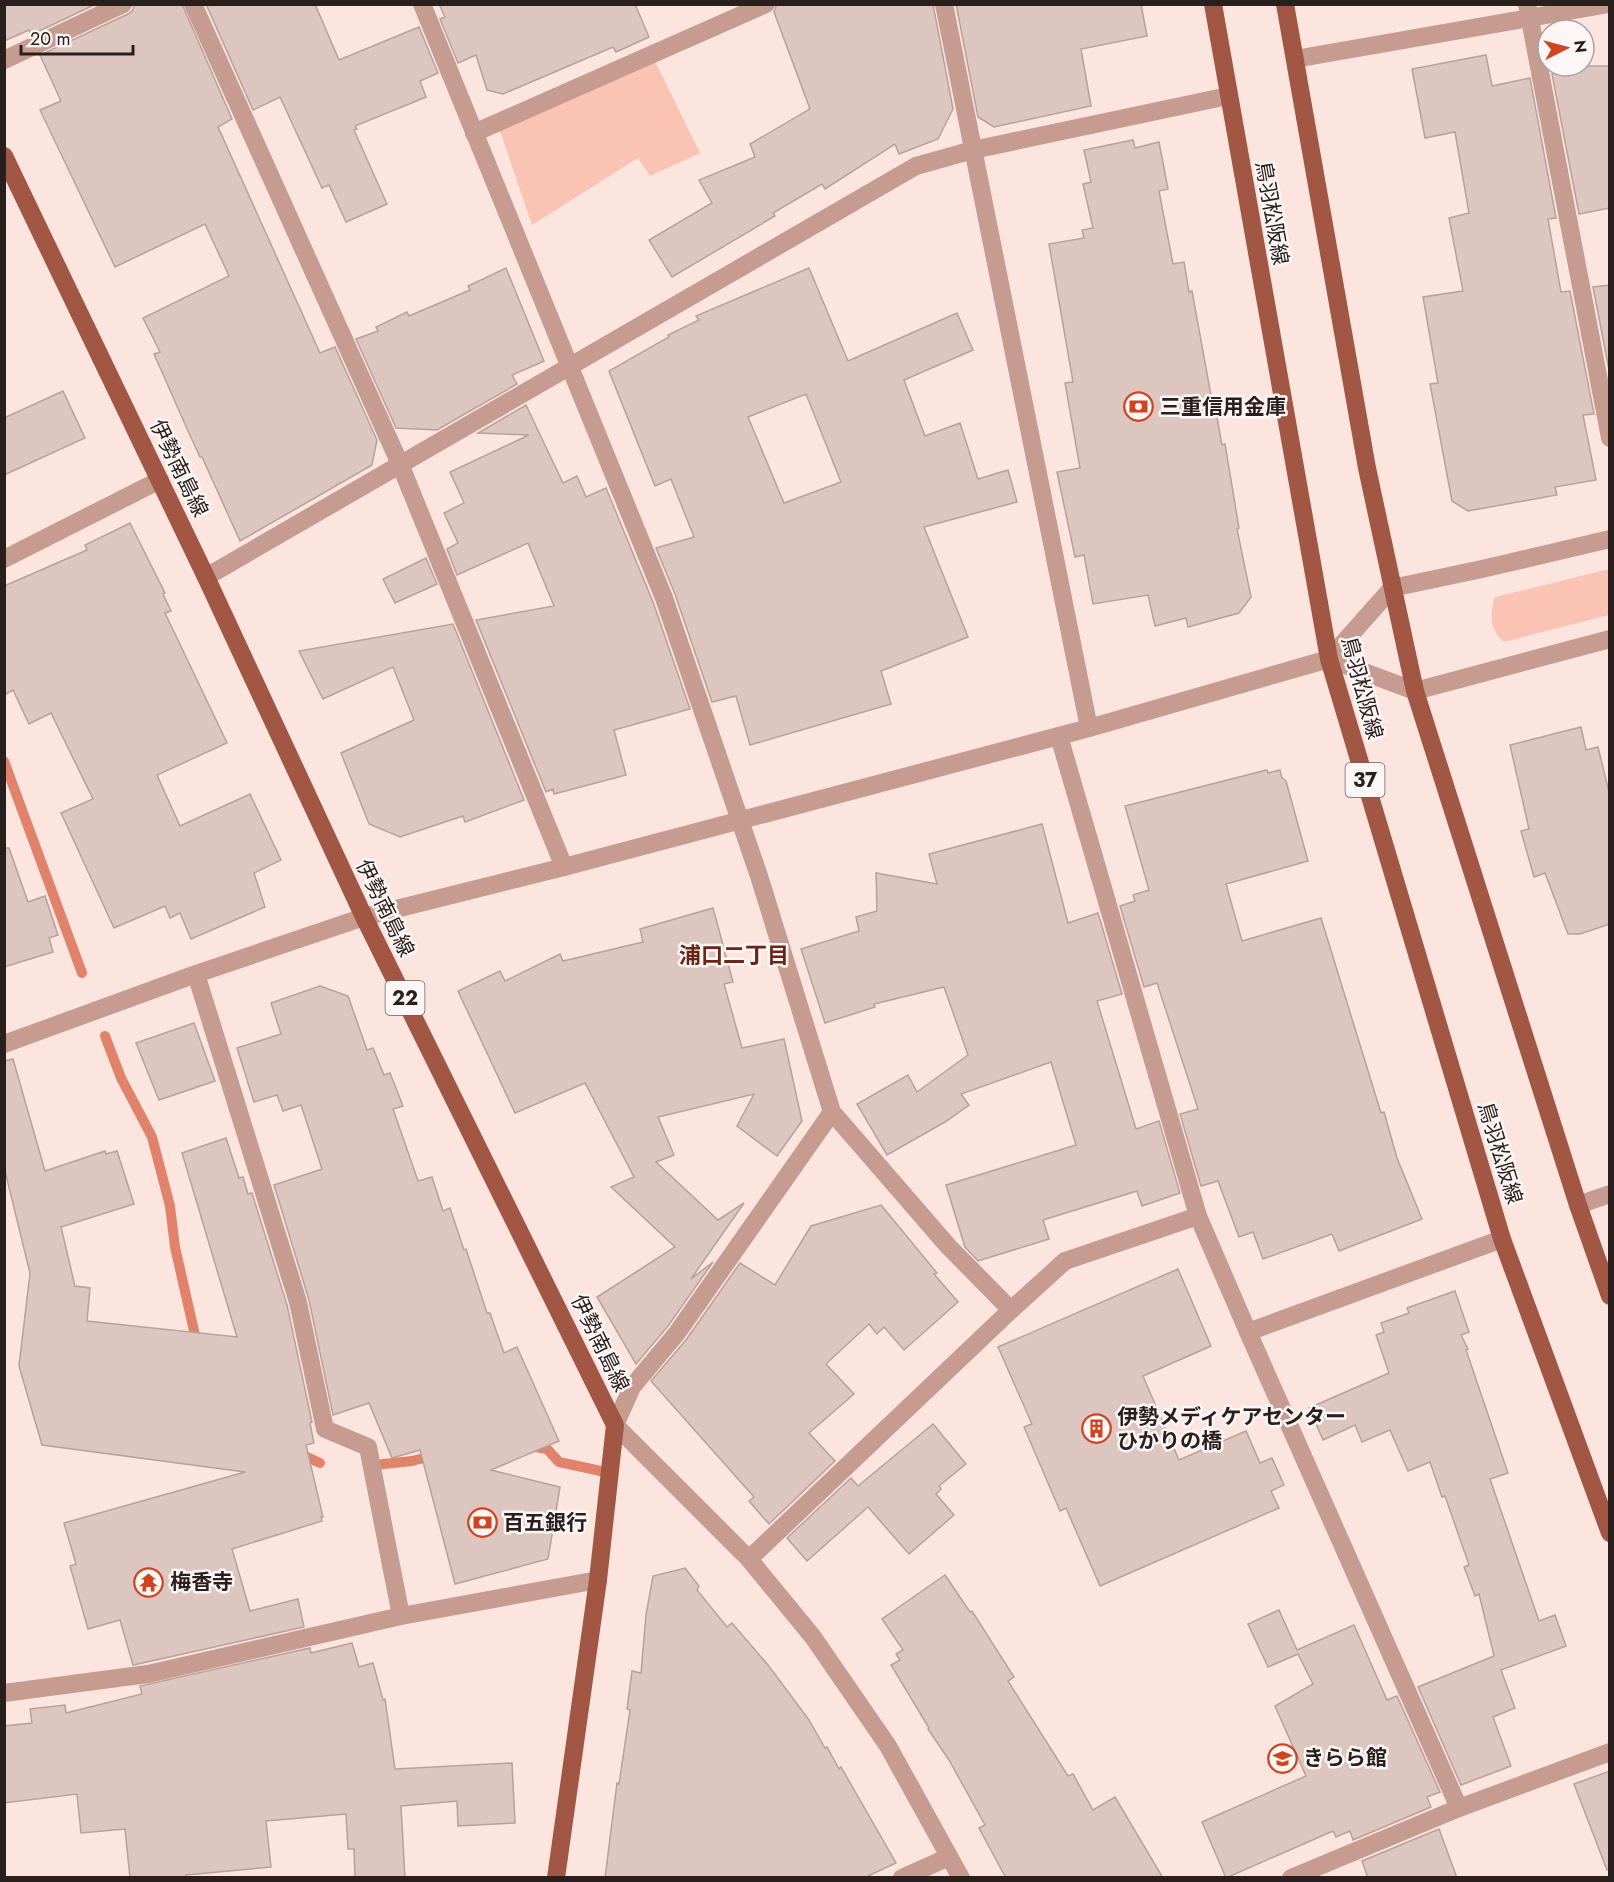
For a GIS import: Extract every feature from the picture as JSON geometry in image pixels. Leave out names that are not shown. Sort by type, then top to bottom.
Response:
[{"type":"main road","name":"鳥羽松阪線","points":[[1213,4],[1329,659],[1502,1239],[1610,1533]]},
{"type":"main road","points":[[1285,4],[1367,468],[1415,691],[1578,1205],[1610,1296]]},
{"type":"main road","name":"伊勢南島線","points":[[4,156],[207,577],[364,917],[615,1425],[598,1580],[556,1878]]},
{"type":"street","points":[[4,60],[123,4]]},
{"type":"street","points":[[193,4],[400,464],[564,867]]},
{"type":"street","points":[[422,4],[664,598],[740,819],[832,1112],[948,1246],[1011,1310]]},
{"type":"street","points":[[474,133],[766,4]]},
{"type":"street","points":[[944,4],[1089,728]]},
{"type":"street","points":[[1295,59],[1528,11],[1609,4]]},
{"type":"street","points":[[1528,11],[1610,438]]},
{"type":"street","points":[[207,577],[916,166],[973,150],[1228,96]]},
{"type":"street","points":[[4,559],[160,480]]},
{"type":"street","points":[[4,1044],[196,974],[364,917],[564,867],[1089,728],[1329,659],[1392,588],[1610,539]]},
{"type":"street","points":[[1329,659],[1415,691],[1610,639]]},
{"type":"street","points":[[1059,736],[1198,1216],[1459,1808]]},
{"type":"street","points":[[196,974],[298,1302],[325,1429],[368,1447],[401,1616]]},
{"type":"street","points":[[832,1112],[676,1333],[632,1387],[615,1425],[749,1559],[813,1637],[888,1746],[960,1878]]},
{"type":"street","points":[[1578,1205],[1610,1194]]},
{"type":"street","points":[[749,1559],[1065,1261],[1198,1216]]},
{"type":"street","points":[[1248,1332],[1502,1239]]},
{"type":"street","points":[[4,1693],[148,1674],[401,1616],[598,1580]]},
{"type":"street","points":[[1291,1878],[1459,1808],[1610,1752]]},
{"type":"street","points":[[902,1878],[949,1857]]},
{"type":"shaded area","points":[[651,53],[700,153],[650,176],[638,158],[532,225],[499,128]]},
{"type":"shaded area","points":[[1609,569],[1609,615],[1504,642],[1496,633],[1492,621],[1495,597]]},
{"type":"building","points":[[4,4],[96,4],[31,35],[29,30],[4,41]]},
{"type":"building","points":[[134,4],[182,4],[232,119],[218,127],[320,353],[335,347],[377,440],[372,465],[240,541],[154,354],[160,352],[143,318],[229,276],[205,224],[115,267],[40,110],[61,101],[40,55],[128,14],[133,10]]},
{"type":"building","points":[[206,4],[315,4],[339,60],[419,27],[438,73],[420,81],[426,97],[355,126],[357,129],[354,130],[387,204],[346,222],[329,185],[322,188],[280,97],[253,110]]},
{"type":"building","points":[[439,4],[635,4],[649,37],[616,52],[613,47],[503,94],[487,90],[476,55],[458,63],[440,19],[445,17]]},
{"type":"building","points":[[777,4],[933,4],[953,109],[938,139],[899,154],[895,144],[825,189],[822,184],[773,213],[775,216],[672,277],[649,240],[712,203],[699,180],[755,157],[750,144],[810,109],[774,12]]},
{"type":"building","points":[[956,4],[1141,4],[1147,36],[1081,49],[1091,106],[994,127],[978,117]]},
{"type":"building","points":[[1486,55],[1492,86],[1530,78],[1556,218],[1548,219],[1561,292],[1570,291],[1594,414],[1583,415],[1596,480],[1555,487],[1557,495],[1468,511],[1452,501],[1430,384],[1438,383],[1423,297],[1463,291],[1449,218],[1469,213],[1455,132],[1425,138],[1412,69]]},
{"type":"building","points":[[1596,66],[1610,66],[1610,208],[1579,214],[1553,78],[1596,78]]},
{"type":"building","points":[[1133,140],[1135,148],[1159,142],[1168,189],[1159,191],[1173,264],[1184,262],[1189,292],[1192,291],[1212,401],[1214,401],[1222,445],[1225,444],[1239,528],[1237,529],[1251,597],[1239,613],[1188,627],[1186,618],[1155,626],[1148,595],[1093,604],[1084,555],[1075,557],[1057,472],[1080,468],[1065,383],[1073,382],[1049,244],[1084,238],[1082,230],[1093,228],[1083,184],[1091,182],[1084,150]]},
{"type":"building","points":[[506,268],[544,361],[512,375],[517,384],[437,430],[396,428],[356,339],[378,331],[376,327],[407,312],[409,316],[470,290],[468,286]]},
{"type":"building","points":[[809,268],[848,361],[957,313],[973,350],[904,380],[925,436],[960,423],[978,479],[1008,470],[1017,502],[924,527],[968,637],[881,671],[891,704],[750,745],[736,696],[712,702],[675,594],[656,548],[694,537],[671,479],[655,486],[609,371],[669,337],[668,335],[699,320],[696,316]],"holes":[[[806,394],[841,482],[784,503],[748,417]]]},
{"type":"building","points":[[1610,285],[1610,375],[1593,287]]},
{"type":"building","points":[[63,391],[85,438],[4,475],[4,418]]},
{"type":"building","points":[[526,405],[563,483],[577,476],[586,497],[606,488],[653,602],[690,709],[614,730],[626,775],[554,794],[553,789],[546,792],[476,620],[554,606],[528,543],[457,575],[447,549],[458,543],[444,513],[464,503],[450,472],[529,435],[478,433]]},
{"type":"building","points":[[130,523],[165,593],[163,594],[171,611],[165,613],[227,743],[157,775],[180,826],[250,794],[281,860],[254,873],[265,907],[191,939],[180,913],[170,918],[165,906],[114,928],[61,813],[93,799],[51,713],[29,724],[13,690],[4,695],[4,586],[87,550],[85,545]]},
{"type":"building","points":[[426,558],[437,584],[395,603],[383,579]]},
{"type":"building","points":[[453,624],[524,800],[465,822],[463,816],[400,837],[369,824],[341,753],[414,720],[393,667],[323,699],[299,651]]},
{"type":"building","points":[[1581,727],[1586,750],[1598,747],[1610,796],[1610,924],[1580,934],[1568,934],[1545,873],[1534,877],[1521,831],[1529,829],[1510,745]]},
{"type":"building","points":[[1267,770],[1268,773],[1280,770],[1282,778],[1286,781],[1308,861],[1226,884],[1242,941],[1321,918],[1381,1113],[1384,1112],[1397,1158],[1422,1219],[1339,1251],[1332,1234],[1263,1259],[1253,1232],[1239,1237],[1218,1181],[1201,1186],[1180,1114],[1198,1109],[1157,983],[1144,987],[1120,906],[1135,901],[1133,895],[1149,890],[1125,806]]},
{"type":"building","points":[[1042,824],[1068,923],[1098,913],[1122,994],[1097,1001],[1136,1129],[1159,1121],[1180,1193],[1142,1206],[1137,1191],[1043,1220],[1049,1239],[978,1261],[965,1247],[946,1185],[1076,1145],[1051,1062],[961,1094],[969,1105],[945,1122],[887,1155],[857,1104],[908,1075],[917,1092],[968,1055],[944,987],[874,1004],[875,1007],[825,1023],[801,949],[859,931],[856,917],[877,911],[876,873],[937,884],[929,854]]},
{"type":"building","points":[[4,848],[9,848],[28,902],[45,896],[58,935],[49,938],[53,952],[4,967]]},
{"type":"building","points":[[713,908],[733,982],[724,984],[742,1048],[784,1039],[802,1121],[777,1156],[737,1126],[754,1094],[658,1117],[674,1155],[656,1162],[718,1220],[744,1203],[691,1279],[713,1262],[668,1326],[636,1364],[597,1297],[675,1247],[611,1187],[634,1177],[585,1083],[515,1113],[458,991],[500,971],[505,981],[560,954],[563,961],[643,942],[640,929]]},
{"type":"building","points":[[320,986],[348,996],[367,1050],[373,1048],[384,1075],[390,1073],[403,1106],[393,1109],[418,1181],[432,1177],[443,1211],[450,1208],[487,1313],[490,1313],[504,1353],[517,1347],[559,1441],[491,1470],[560,1487],[548,1559],[455,1584],[420,1450],[392,1458],[369,1403],[333,1415],[309,1300],[274,1185],[322,1169],[301,1105],[283,1111],[277,1095],[254,1102],[237,1048],[281,1034],[271,1003]]},
{"type":"building","points":[[194,1023],[215,1081],[159,1100],[136,1043]]},
{"type":"building","points":[[13,1059],[45,1171],[105,1151],[106,1154],[117,1151],[134,1204],[61,1227],[75,1286],[90,1288],[87,1321],[237,1337],[182,1153],[226,1138],[239,1178],[243,1177],[248,1194],[252,1193],[287,1305],[312,1422],[310,1423],[314,1443],[306,1445],[323,1517],[321,1517],[322,1521],[232,1549],[250,1611],[298,1599],[304,1627],[133,1665],[120,1620],[88,1629],[70,1566],[76,1564],[64,1523],[245,1472],[42,1445],[19,1366],[30,1273],[4,1167],[4,1061]]},
{"type":"building","points":[[881,1205],[958,1302],[904,1350],[884,1327],[877,1334],[869,1324],[826,1364],[854,1394],[809,1433],[835,1461],[769,1524],[749,1501],[754,1497],[651,1381],[686,1340],[740,1263],[775,1285],[811,1226]]},
{"type":"building","name":"伊勢メディケアセンター ひかりの橋","points":[[1178,1269],[1211,1346],[1143,1376],[1179,1460],[1246,1431],[1260,1463],[1272,1458],[1284,1485],[1271,1491],[1279,1508],[1100,1586],[1066,1508],[1060,1511],[1024,1427],[1032,1424],[998,1347]]},
{"type":"building","points":[[1455,1291],[1469,1332],[1461,1335],[1468,1349],[1466,1350],[1508,1473],[1490,1479],[1539,1621],[1555,1615],[1566,1646],[1501,1670],[1515,1708],[1493,1717],[1511,1766],[1461,1785],[1418,1687],[1494,1656],[1479,1594],[1475,1596],[1464,1567],[1469,1565],[1445,1496],[1442,1497],[1430,1462],[1408,1471],[1390,1430],[1362,1442],[1355,1425],[1323,1440],[1309,1408],[1389,1373],[1376,1335],[1384,1332],[1381,1323],[1409,1313],[1407,1308]]},
{"type":"building","points":[[933,1424],[966,1464],[939,1486],[941,1489],[936,1494],[954,1515],[909,1554],[868,1507],[807,1561],[787,1538],[851,1478],[858,1486]]},
{"type":"building","points":[[685,1568],[699,1586],[697,1590],[727,1627],[732,1623],[768,1665],[809,1720],[839,1769],[841,1767],[896,1863],[864,1878],[605,1878],[617,1783],[619,1784],[630,1710],[627,1709],[632,1671],[641,1673],[646,1615],[653,1576]]},
{"type":"building","points":[[945,1575],[970,1612],[972,1611],[1014,1677],[1008,1681],[1068,1776],[1073,1774],[1093,1810],[1115,1797],[1163,1878],[1006,1878],[979,1828],[985,1825],[949,1760],[891,1665],[900,1660],[896,1654],[903,1650],[882,1619]]},
{"type":"building","points":[[1279,1610],[1297,1650],[1354,1625],[1387,1700],[1397,1696],[1440,1792],[1427,1797],[1431,1807],[1353,1840],[1350,1831],[1336,1837],[1333,1831],[1226,1878],[1202,1822],[1306,1776],[1275,1706],[1313,1684],[1298,1654],[1268,1667],[1248,1624]]},
{"type":"building","points":[[352,1643],[359,1667],[373,1663],[383,1700],[385,1699],[395,1769],[512,1763],[515,1823],[458,1826],[457,1801],[401,1806],[405,1878],[355,1878],[354,1849],[348,1849],[346,1814],[266,1821],[271,1867],[186,1875],[186,1878],[130,1878],[125,1829],[81,1833],[77,1794],[4,1803],[4,1726],[32,1723],[30,1709],[65,1705],[66,1713],[142,1694],[140,1686],[310,1648],[311,1653]]},
{"type":"building","points":[[1610,1771],[1610,1869],[1607,1870],[1574,1784]]},
{"type":"building","points":[[1439,1829],[1457,1878],[1368,1878],[1362,1861]]},
{"type":"waterway","points":[[4,761],[82,973]]},
{"type":"waterway","points":[[105,1036],[121,1078],[152,1137],[170,1206],[175,1247],[197,1344]]},
{"type":"waterway","points":[[530,1446],[547,1449],[559,1462],[610,1473]]},
{"type":"waterway","points":[[296,1452],[320,1463]]},
{"type":"waterway","points":[[374,1465],[412,1461],[436,1455]]},
{"type":"place","name":"三重信用金庫","points":[[1139,407]]},
{"type":"place","name":"伊勢メディケアセンター ひかりの橋","points":[[1096,1429]]},
{"type":"place","name":"百五銀行","points":[[482,1523]]},
{"type":"place","name":"梅香寺","points":[[149,1582]]},
{"type":"place","name":"きらら館","points":[[1282,1758]]},
{"type":"district","name":"浦口二丁目","points":[[734,955]]}]
